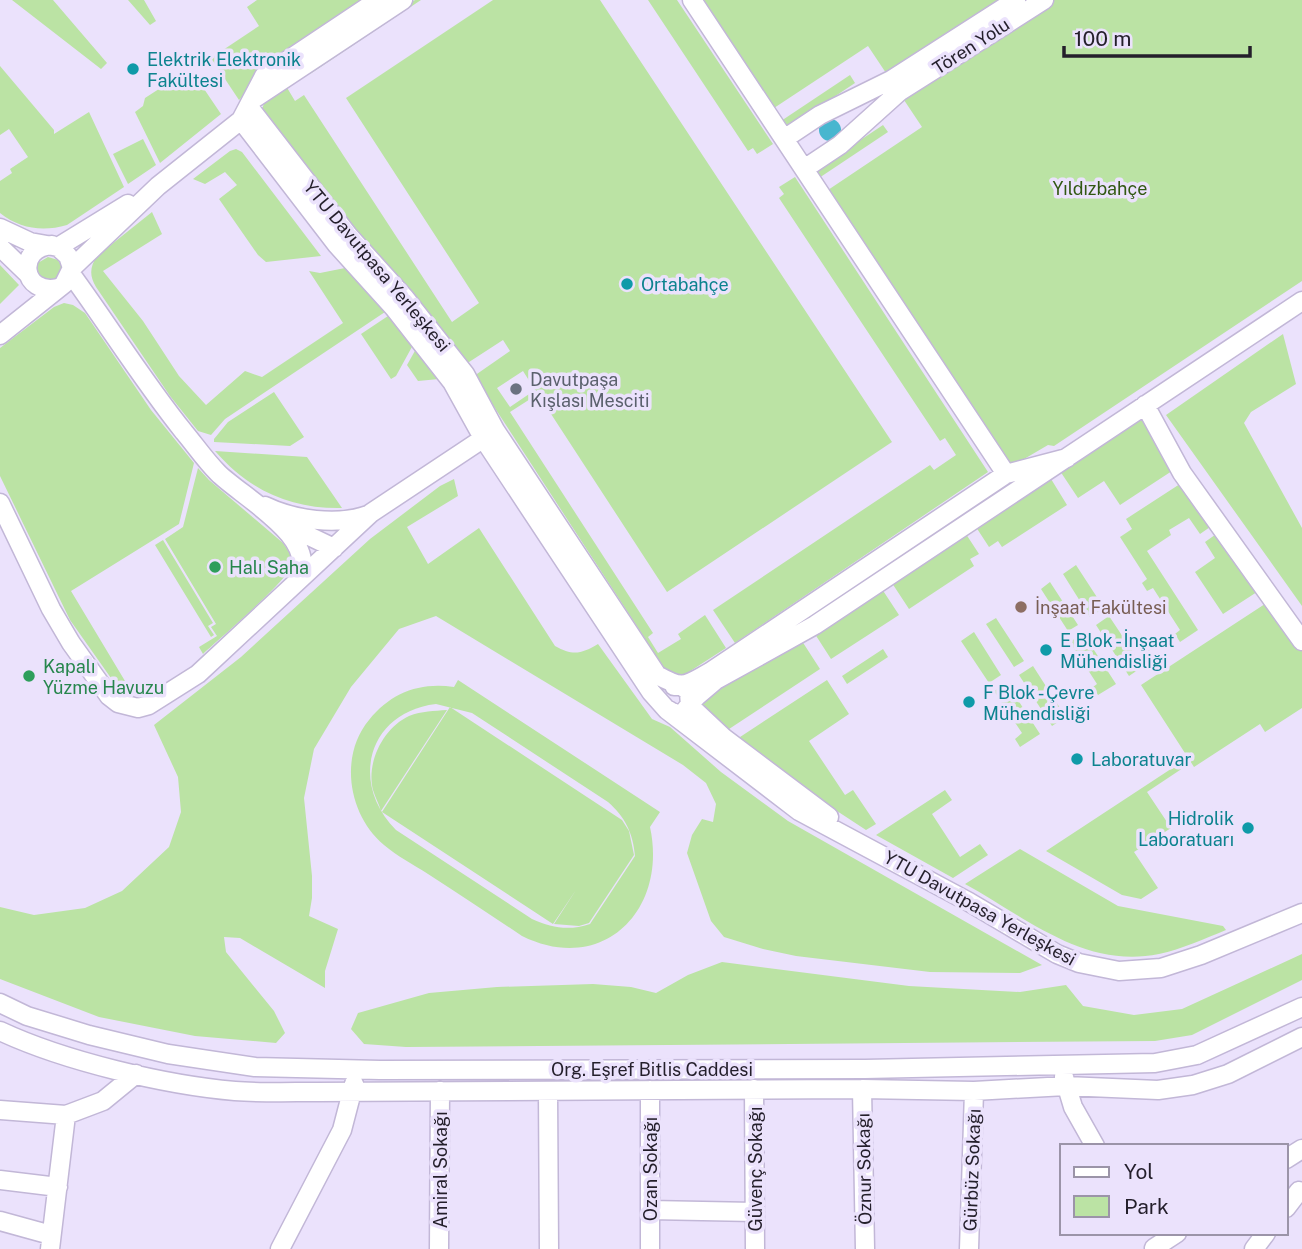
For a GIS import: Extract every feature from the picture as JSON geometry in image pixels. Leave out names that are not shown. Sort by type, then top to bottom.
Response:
[{"type":"street","points":[[247,109],[264,76],[378,0]]},
{"type":"street","points":[[0,335],[66,279],[158,186],[247,109],[403,0]]},
{"type":"street","points":[[692,0],[1006,474]]},
{"type":"street","name":"Tören Yolu","points":[[895,86],[1016,0]]},
{"type":"street","name":"Tören Yolu","points":[[895,86],[1044,0]]},
{"type":"street","points":[[784,139],[820,115],[895,86]]},
{"type":"street","points":[[804,169],[840,145],[895,86]]},
{"type":"street","name":"YTU Davutpasa Yerleşkesi","points":[[247,109],[348,235],[435,334],[464,374],[489,434],[651,692],[667,710],[799,811],[858,841],[1057,954],[1098,968],[1140,970],[1181,962],[1302,913]]},
{"type":"street","points":[[0,320],[26,299],[31,289],[27,266],[32,253],[38,248],[55,246],[158,186]]},
{"type":"street","points":[[0,228],[30,242],[55,246],[68,256],[66,279],[97,310],[161,403],[205,458],[233,486],[276,520],[299,546],[304,560],[300,575],[293,586]]},
{"type":"street","points":[[0,247],[43,289],[66,279]]},
{"type":"street","points":[[1067,457],[1006,474],[710,672],[686,685],[668,689],[663,697],[667,710],[679,714],[716,680],[815,625],[1302,301]]},
{"type":"street","points":[[1145,405],[1182,473],[1302,641]]},
{"type":"street","points":[[0,503],[60,626],[109,696],[118,703],[138,708],[149,705],[198,674],[371,513],[489,434]]},
{"type":"street","name":"YTU Davutpasa Yerleşkesi","points":[[489,434],[657,675],[689,692],[690,706],[724,738],[807,799],[858,841]]},
{"type":"street","points":[[233,486],[269,508],[292,515],[349,520],[371,513]]},
{"type":"street","points":[[276,520],[334,548]]},
{"type":"street","name":"Org. Eşref Bitlis Caddesi","points":[[0,1003],[27,1016],[89,1035],[168,1054],[255,1067],[355,1069],[864,1069],[1155,1063],[1197,1055],[1302,1007]]},
{"type":"street","name":"Org. Eşref Bitlis Caddesi","points":[[0,1031],[70,1056],[136,1074],[236,1091],[353,1092],[754,1089],[974,1091],[1066,1086],[1145,1090],[1193,1085],[1228,1073],[1302,1037]]},
{"type":"street","points":[[1062,1064],[1073,1107],[1094,1144]]},
{"type":"street","points":[[103,1101],[111,1067]]},
{"type":"street","points":[[280,1249],[342,1130],[353,1092],[355,1069]]},
{"type":"street","points":[[0,1110],[66,1115],[103,1101],[136,1074]]},
{"type":"street","name":"Güvenç Sokağı","points":[[754,1089],[755,1249]]},
{"type":"street","name":"Öznur Sokağı","points":[[862,1089],[865,1249]]},
{"type":"street","name":"Ozan Sokağı","points":[[650,1090],[650,1249]]},
{"type":"street","name":"Amiral Sokağı","points":[[439,1249],[440,1091]]},
{"type":"street","points":[[548,1091],[548,1249]]},
{"type":"street","name":"Gürbüz Sokağı","points":[[969,1249],[974,1091]]},
{"type":"street","points":[[0,1221],[51,1242],[66,1115]]},
{"type":"street","points":[[0,1180],[58,1187]]},
{"type":"street","points":[[650,1210],[755,1212]]},
{"type":"street","points":[[1154,1249],[1174,1235]]},
{"type":"green space","points":[[12,0],[53,0],[107,63],[101,69]]},
{"type":"green space","points":[[128,0],[144,0],[156,21],[150,25]]},
{"type":"green space","points":[[257,0],[361,0],[258,68],[239,100],[211,58],[259,26],[247,7]]},
{"type":"green space","points":[[415,0],[421,0],[310,74],[309,71]]},
{"type":"green space","name":"Ortabahçe","points":[[493,0],[600,0],[892,442],[667,592],[538,394],[510,412],[653,633],[648,637],[658,653],[681,639],[678,634],[705,615],[726,648],[681,677],[666,671],[474,376],[510,351],[503,340],[466,364],[354,231],[263,114],[266,101],[286,86],[295,101],[304,95],[452,322],[479,303],[346,98]],"holes":[[[523,371],[535,390],[510,407],[497,388]]]},
{"type":"green space","points":[[648,0],[677,0],[773,144],[757,154],[753,148],[748,151]]},
{"type":"green space","name":"Yıldızbahçe","points":[[704,0],[1302,0],[1302,281],[1054,446],[1048,445],[1009,468],[990,441],[994,438],[884,273],[877,276],[825,192],[922,127],[868,46],[771,110],[716,27],[720,25]]},
{"type":"green space","points":[[0,66],[54,130],[54,134],[89,112],[124,187],[67,225],[58,227],[32,228],[16,223],[0,213],[0,181],[12,173],[10,169],[28,157],[9,129],[0,135]]},
{"type":"green space","points":[[850,75],[855,83],[786,129],[781,121]]},
{"type":"green space","points":[[179,76],[198,80],[221,114],[160,163],[135,112],[143,106],[145,98]]},
{"type":"green space","points":[[883,125],[888,132],[819,178],[814,171]]},
{"type":"green space","points":[[143,139],[156,165],[128,184],[113,154]]},
{"type":"green space","points":[[236,149],[242,152],[321,256],[266,262],[258,255],[219,199],[237,185],[225,172],[205,184],[193,179]]},
{"type":"green space","points":[[795,177],[988,472],[735,643],[713,610],[930,465],[934,470],[956,455],[945,438],[940,441],[779,198],[784,194],[779,187]]},
{"type":"green space","points":[[152,212],[162,234],[103,271],[143,321],[179,376],[206,405],[245,371],[262,377],[343,323],[309,271],[320,273],[345,268],[385,312],[225,419],[211,435],[198,431],[170,396],[96,287],[91,275],[97,256]]},
{"type":"green space","points":[[48,257],[58,260],[63,269],[56,283],[36,279],[36,264]]},
{"type":"green space","points":[[0,265],[19,285],[0,304]]},
{"type":"green space","points":[[64,303],[85,313],[151,410],[194,463],[179,524],[71,591],[134,696],[123,693],[118,688],[70,620],[0,476],[0,348],[54,307]]},
{"type":"green space","points":[[388,316],[413,345],[396,376],[391,379],[361,334]]},
{"type":"green space","points":[[1283,334],[1296,384],[1251,412],[1244,423],[1302,528],[1302,606],[1166,415]]},
{"type":"green space","points":[[416,349],[439,379],[418,381],[407,365]]},
{"type":"green space","points":[[274,392],[304,437],[290,446],[214,442],[228,422]]},
{"type":"green space","points":[[1143,411],[1175,469],[1120,505],[1104,481],[1078,498],[1058,468]]},
{"type":"green space","points":[[215,451],[307,457],[342,508],[305,505],[272,494],[242,476]]},
{"type":"green space","points":[[198,468],[283,543],[291,558],[290,568],[276,586],[203,654],[199,647],[217,636],[211,627],[216,624],[165,539],[183,527]]},
{"type":"green space","points":[[1048,474],[1067,505],[1002,547],[998,541],[989,547],[974,524]]},
{"type":"green space","points":[[454,479],[458,496],[407,527],[428,564],[479,528],[555,646],[577,652],[598,644],[652,719],[670,727],[721,772],[788,821],[1042,965],[1020,973],[930,972],[796,956],[724,937],[711,921],[687,853],[692,835],[702,819],[713,822],[716,804],[706,783],[683,765],[436,616],[399,629],[351,687],[314,749],[304,798],[312,876],[309,916],[338,929],[325,971],[325,988],[240,938],[224,937],[226,952],[274,1011],[285,1033],[276,1043],[195,1036],[99,1017],[0,979],[0,907],[34,915],[85,908],[122,891],[169,847],[181,812],[178,777],[154,725],[241,657],[370,539],[440,486]]},
{"type":"green space","points":[[1183,482],[1213,525],[1200,534],[1189,518],[1169,530],[1171,535],[1147,551],[1198,630],[1180,642],[1175,634],[1180,630],[1153,588],[1147,591],[1142,583],[1147,579],[1120,537],[1132,529],[1126,519]]},
{"type":"green space","points":[[964,531],[979,554],[970,559],[974,566],[909,609],[890,580]]},
{"type":"green space","points":[[1219,532],[1260,590],[1223,614],[1195,572],[1215,558],[1205,542]]},
{"type":"green space","points":[[163,540],[213,623],[208,626],[214,635],[211,637],[155,545]]},
{"type":"green space","points":[[1076,565],[1104,608],[1090,617],[1063,574]]},
{"type":"green space","points":[[1050,582],[1078,625],[1068,631],[1041,589]]},
{"type":"green space","points":[[880,586],[899,615],[831,659],[813,631]]},
{"type":"green space","points":[[1268,602],[1302,649],[1302,708],[1265,732],[1260,724],[1194,767],[1141,685]]},
{"type":"green space","points":[[1109,616],[1137,658],[1149,650],[1154,659],[1129,676],[1096,625]]},
{"type":"green space","points":[[996,618],[1024,661],[1014,667],[986,624]]},
{"type":"green space","points":[[974,632],[1001,675],[989,683],[961,641]]},
{"type":"green space","points":[[1083,633],[1116,684],[1098,695],[1093,687],[1097,684],[1070,642]]},
{"type":"green space","points":[[800,638],[820,669],[726,731],[697,704],[718,683]]},
{"type":"green space","points":[[883,649],[888,657],[847,684],[842,676]]},
{"type":"green space","points":[[1033,666],[1060,708],[1065,706],[1070,714],[1052,726],[1019,675]]},
{"type":"green space","points":[[458,680],[660,812],[650,827],[653,857],[649,885],[639,909],[623,928],[603,941],[579,948],[551,946],[522,936],[389,849],[362,818],[352,785],[351,767],[360,734],[369,720],[396,696],[429,686],[454,687]],"holes":[[[436,704],[472,713],[608,802],[627,826],[635,856],[590,924],[561,928],[532,919],[396,830],[381,811],[373,792],[370,772],[373,752],[381,735],[394,720],[413,710]]]},
{"type":"green space","points":[[827,680],[849,714],[809,741],[845,795],[853,790],[876,824],[866,830],[811,794],[737,739]]},
{"type":"green space","points":[[1007,683],[1040,734],[1020,747],[1015,739],[1022,733],[994,691]]},
{"type":"green space","points":[[450,707],[622,820],[629,831],[634,855],[589,923],[579,926],[554,924],[576,890],[553,924],[382,812]]},
{"type":"green space","points":[[447,710],[381,811],[371,780],[374,758],[384,738],[391,729],[409,716]]},
{"type":"green space","points":[[1180,763],[1183,768],[1147,792],[1171,828],[1134,852],[1158,888],[1141,899],[1122,895],[1046,851]]},
{"type":"green space","points":[[945,790],[952,800],[932,814],[960,857],[980,844],[988,855],[953,878],[876,835]]},
{"type":"green space","points":[[1020,849],[1118,906],[1223,926],[1226,930],[1185,947],[1159,954],[1132,957],[1081,947],[1034,925],[965,884]]},
{"type":"green space","points":[[1302,954],[1302,980],[1192,1035],[1155,1041],[406,1047],[364,1044],[351,1029],[358,1013],[429,993],[497,987],[593,984],[631,987],[656,993],[688,975],[722,962],[909,986],[1020,992],[1066,985],[1083,1006],[1134,1015],[1182,1009]]},
{"type":"water","points":[[830,119],[838,122],[841,130],[838,138],[830,141],[822,138],[819,130],[822,122]]},
{"type":"place","name":"Elektrik Elektronik Fakültesi","points":[[133,69]]},
{"type":"place","name":"Ortabahçe","points":[[627,284]]},
{"type":"place","name":"Davutpaşa Kışlası Mesciti","points":[[516,389]]},
{"type":"place","name":"Halı Saha","points":[[215,567]]},
{"type":"place","name":"İnşaat Fakültesi","points":[[1021,607]]},
{"type":"place","name":"E Blok - İnşaat Mühendisliği","points":[[1046,650]]},
{"type":"place","name":"Kapalı Yüzme Havuzu","points":[[29,676]]},
{"type":"place","name":"F Blok - Çevre Mühendisliği","points":[[969,702]]},
{"type":"place","name":"Laboratuvar","points":[[1077,759]]},
{"type":"place","name":"Hidrolik Laboratuarı","points":[[1248,828]]}]
